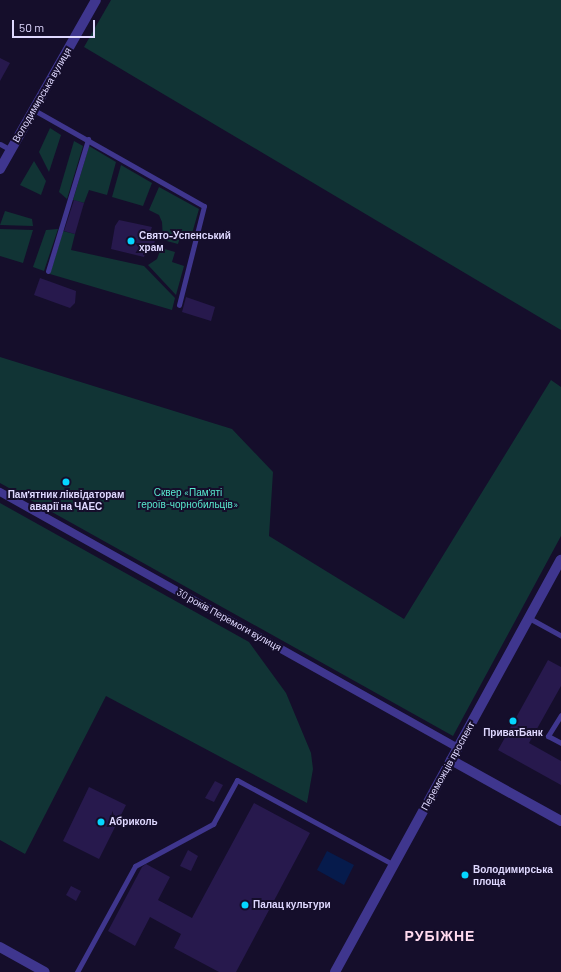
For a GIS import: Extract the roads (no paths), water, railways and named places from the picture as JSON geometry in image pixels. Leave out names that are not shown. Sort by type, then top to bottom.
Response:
[{"type":"street","name":"Володимирська вулиця","points":[[0,169],[96,0]]},
{"type":"street","name":"30 років Перемоги вулиця","points":[[0,492],[458,748]]},
{"type":"street","name":"Переможців проспект","points":[[335,972],[561,560]]},
{"type":"street","points":[[451,760],[561,821]]},
{"type":"street","points":[[0,947],[45,972]]},
{"type":"lane","points":[[34,110],[88,139],[204,206],[179,305]]},
{"type":"lane","points":[[48,271],[88,139]]},
{"type":"lane","points":[[0,144],[11,150]]},
{"type":"lane","points":[[529,618],[561,636]]},
{"type":"lane","points":[[561,715],[548,736],[561,743]]},
{"type":"lane","points":[[77,972],[135,866],[214,824],[237,780],[394,865]]},
{"type":"water","points":[[327,851],[354,865],[344,885],[317,870]]},
{"type":"place","name":"Свято-Успенський храм","points":[[131,241]]},
{"type":"place","name":"Пам'ятник ліквідаторам аварії на ЧАЕС","points":[[66,482]]},
{"type":"place","name":"ПриватБанк","points":[[513,721]]},
{"type":"place","name":"Абриколь","points":[[101,822]]},
{"type":"place","name":"Володимирська площа","points":[[465,875]]},
{"type":"place","name":"Палац культури","points":[[245,905]]},
{"type":"district","name":"РУБІЖНЕ","points":[[440,936]]},
{"type":"park label","name":"Сквер «Пам'яті героїв-чорнобильців»","points":[[188,498]]}]
